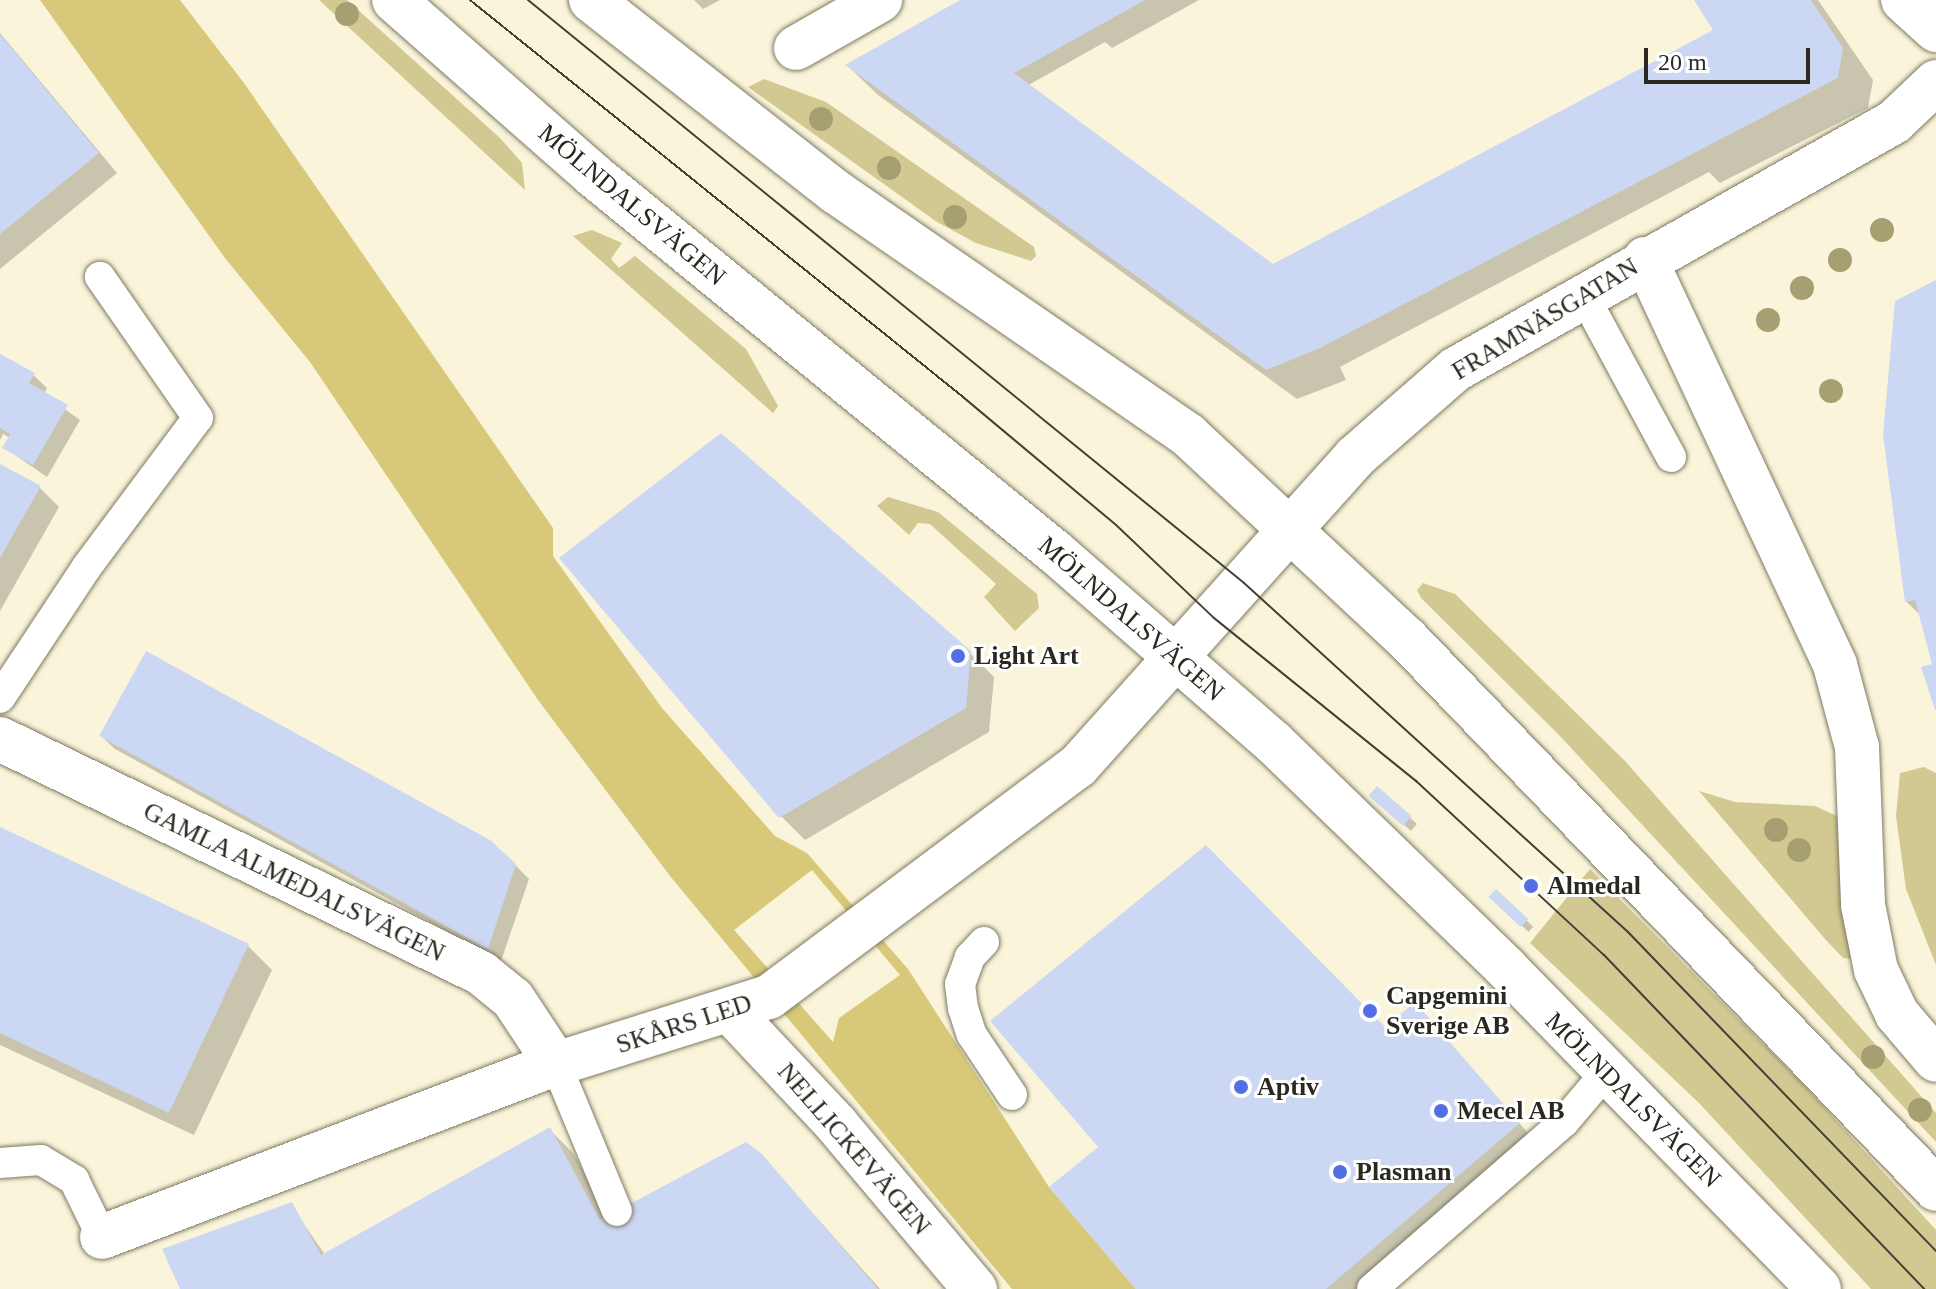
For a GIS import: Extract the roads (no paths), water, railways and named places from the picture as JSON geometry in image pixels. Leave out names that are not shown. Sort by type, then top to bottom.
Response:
[{"type":"street","name":"MÖLNDALSVÄGEN","points":[[394,0],[593,175],[1055,552],[1306,774],[1506,968],[1604,1075],[1819,1289]]},
{"type":"street","points":[[591,0],[836,192],[1188,435],[1418,650],[1936,1189]]},
{"type":"street","points":[[796,48],[880,0]]},
{"type":"street","points":[[1903,0],[1936,30]]},
{"type":"street","name":"FRAMNÄSGATAN","points":[[1177,661],[1355,457],[1456,369],[1645,259],[1894,122],[1936,82]]},
{"type":"street","points":[[1645,259],[1835,665],[1857,747],[1863,905],[1876,970],[1897,1014],[1936,1060]]},
{"type":"street","name":"SKÅRS LED","points":[[102,1237],[556,1064],[750,1004],[879,915],[1078,766],[1177,661]]},
{"type":"street","name":"GAMLA ALMEDALSVÄGEN","points":[[0,739],[481,973],[513,999],[556,1064]]},
{"type":"street","name":"NELLICKEVÄGEN","points":[[750,1004],[836,1124],[975,1289]]},
{"type":"lane","points":[[0,698],[86,568],[198,418],[100,277]]},
{"type":"lane","points":[[1584,296],[1671,457]]},
{"type":"lane","points":[[984,942],[970,957],[960,984],[963,1008],[972,1035],[1012,1095]]},
{"type":"lane","points":[[556,1064],[617,1211]]},
{"type":"lane","points":[[1372,1289],[1564,1122],[1604,1075]]},
{"type":"lane","points":[[0,1163],[41,1160],[74,1180],[102,1237]]},
{"type":"tram line","points":[[470,0],[963,397],[1116,525],[1214,618],[1416,781],[1604,955],[1924,1289]]},
{"type":"tram line","points":[[528,0],[1244,583],[1627,931],[1936,1251]]},
{"type":"place","name":"Light Art","points":[[958,656]]},
{"type":"place","name":"Almedal","points":[[1531,886]]},
{"type":"place","name":"Capgemini Sverige AB","points":[[1370,1011]]},
{"type":"place","name":"Aptiv","points":[[1241,1087]]},
{"type":"place","name":"Mecel AB","points":[[1441,1111]]},
{"type":"place","name":"Plasman","points":[[1340,1172]]}]
